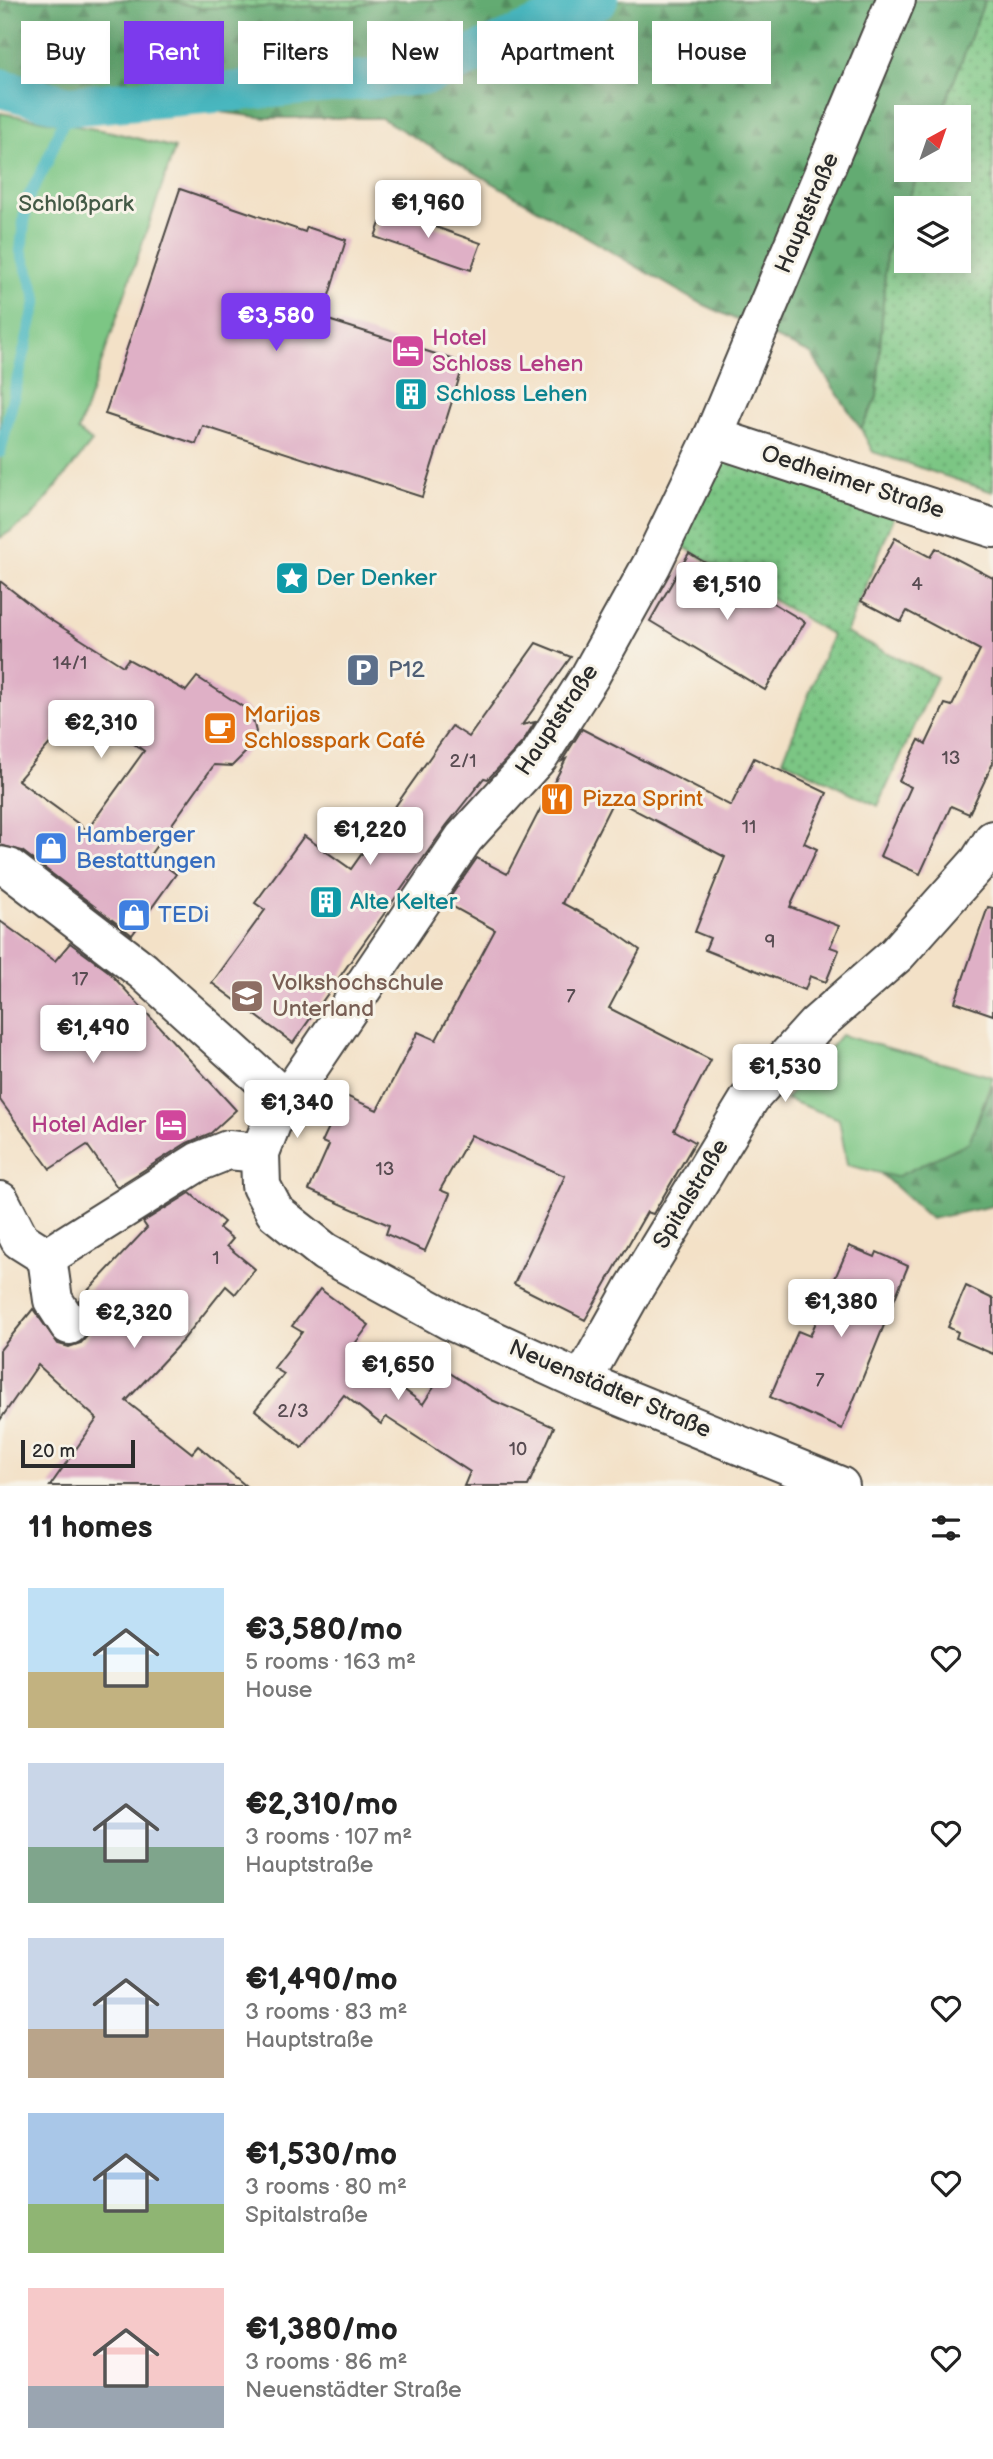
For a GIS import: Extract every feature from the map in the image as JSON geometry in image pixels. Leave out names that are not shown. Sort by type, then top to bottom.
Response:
[{"type":"main road","name":"Hauptstraße","points":[[287,1101],[464,838],[539,756],[590,676],[652,564],[713,436],[896,0]]},
{"type":"main road","name":"Oedheimer Straße","points":[[713,436],[993,528]]},
{"type":"main road","name":"Spitalstraße","points":[[582,1381],[633,1290],[750,1098],[816,1025],[897,954],[979,862],[993,840]]},
{"type":"main road","points":[[0,866],[9,868],[143,971],[287,1101]]},
{"type":"main road","name":"Neuenstädter Straße","points":[[287,1101],[272,1122],[260,1153],[261,1186],[275,1212],[325,1252],[451,1321],[582,1381],[840,1486]]},
{"type":"main road","points":[[47,1257],[198,1162],[228,1150],[260,1153]]},
{"type":"main road","points":[[0,1201],[20,1240],[47,1257],[53,1300],[69,1325]]},
{"type":"green space","points":[[0,0],[168,0],[201,8],[357,6],[377,0],[985,0],[945,105],[894,105],[894,182],[915,182],[910,196],[894,196],[894,236],[886,256],[877,397],[861,429],[811,354],[696,301],[381,118],[266,118],[91,95],[38,84],[110,84],[110,21],[21,21],[21,80],[0,76]]},
{"type":"green space","points":[[168,0],[377,0],[357,6],[201,8]]},
{"type":"green space","points":[[985,0],[993,0],[993,492],[873,452],[861,429],[877,397],[886,256],[894,236],[894,273],[971,273],[971,196],[910,196],[915,182],[971,182],[971,105],[945,105]]},
{"type":"green space","name":"Schloßpark","points":[[0,113],[112,132],[175,148],[78,431],[92,442],[31,518],[0,538]]},
{"type":"green space","points":[[713,437],[902,498],[846,633],[937,677],[878,806],[783,760],[832,635],[667,537]]},
{"type":"green space","points":[[841,1035],[993,1077],[969,1142],[896,1177],[847,1165],[839,1119],[786,1099]]},
{"type":"green space","points":[[993,1084],[993,1206],[931,1219],[880,1173],[896,1177],[969,1142]]},
{"type":"building","points":[[180,189],[305,232],[307,227],[346,240],[322,318],[464,363],[422,497],[203,426],[196,444],[105,414]]},
{"type":"building","points":[[385,209],[481,243],[471,270],[375,237]]},
{"type":"building","points":[[895,538],[930,557],[936,548],[993,578],[993,763],[969,814],[951,806],[920,874],[880,856],[911,787],[899,781],[919,740],[926,744],[945,704],[952,706],[980,650],[907,611],[901,622],[861,601]]},
{"type":"building","points":[[689,553],[805,622],[765,690],[650,621]]},
{"type":"building","points":[[0,581],[46,617],[123,666],[128,659],[186,691],[197,677],[251,712],[256,732],[247,751],[232,766],[214,765],[150,855],[176,874],[132,935],[22,851],[0,845]],"holes":[[[82,707],[144,751],[87,830],[18,780]]]},
{"type":"building","points":[[536,643],[571,657],[522,725],[535,722],[522,743],[488,779],[484,778],[446,826],[293,1043],[212,983],[265,910],[255,903],[304,836],[351,869],[452,726],[469,737]]},
{"type":"building","points":[[582,729],[731,806],[754,758],[827,793],[804,843],[817,849],[790,907],[839,926],[830,947],[839,950],[826,982],[810,976],[805,990],[705,950],[710,938],[695,932],[725,857],[614,799],[562,903],[609,928],[640,950],[609,1008],[711,1060],[674,1130],[695,1142],[653,1214],[647,1212],[585,1320],[514,1284],[565,1176],[471,1135],[440,1190],[450,1194],[425,1251],[386,1234],[389,1225],[309,1190],[329,1145],[322,1142],[344,1095],[377,1110],[418,1032],[436,1040],[495,930],[446,903],[477,858],[507,874],[566,759],[562,761]]},
{"type":"building","points":[[988,907],[993,908],[993,1015],[955,1002]]},
{"type":"building","points":[[0,921],[55,961],[70,943],[108,971],[236,1110],[211,1133],[187,1143],[117,1187],[87,1145],[50,1169],[0,1100]]},
{"type":"building","points":[[190,1193],[224,1222],[219,1228],[233,1239],[227,1246],[255,1269],[235,1294],[226,1286],[183,1340],[126,1401],[192,1453],[198,1446],[246,1486],[50,1486],[97,1419],[38,1365],[0,1420],[0,1350],[33,1309],[58,1344],[69,1347],[81,1343],[89,1334],[91,1323],[79,1300],[147,1228],[143,1222]]},
{"type":"building","points":[[849,1246],[875,1257],[877,1252],[908,1266],[842,1429],[770,1397],[798,1331],[810,1336]]},
{"type":"building","points":[[966,1286],[993,1299],[993,1354],[956,1338],[958,1332],[948,1327]]},
{"type":"building","points":[[320,1289],[369,1325],[351,1349],[423,1404],[445,1370],[492,1400],[554,1427],[528,1486],[464,1486],[470,1472],[386,1417],[381,1424],[344,1395],[302,1448],[255,1410],[284,1374],[274,1368],[302,1332],[292,1326]]},
{"type":"waterway","points":[[0,88],[69,106],[430,74],[598,0]]},
{"type":"waterway","points":[[0,452],[37,299],[21,251],[26,202],[46,164],[69,106]]},
{"type":"place","name":"Hotel Schloss Lehen","points":[[408,351]]},
{"type":"place","name":"Schloss Lehen","points":[[411,394]]},
{"type":"place","name":"Der Denker","points":[[292,578]]},
{"type":"place","name":"P12","points":[[363,670]]},
{"type":"place","name":"Marijas Schlosspark Café","points":[[220,728]]},
{"type":"place","name":"Pizza Sprint","points":[[557,799]]},
{"type":"place","name":"Hamberger Bestattungen","points":[[51,848]]},
{"type":"place","name":"Alte Kelter","points":[[326,902]]},
{"type":"place","name":"TEDi","points":[[134,915]]},
{"type":"place","name":"Volkshochschule Unterland","points":[[247,996]]},
{"type":"place","name":"Hotel Adler","points":[[171,1125]]}]
